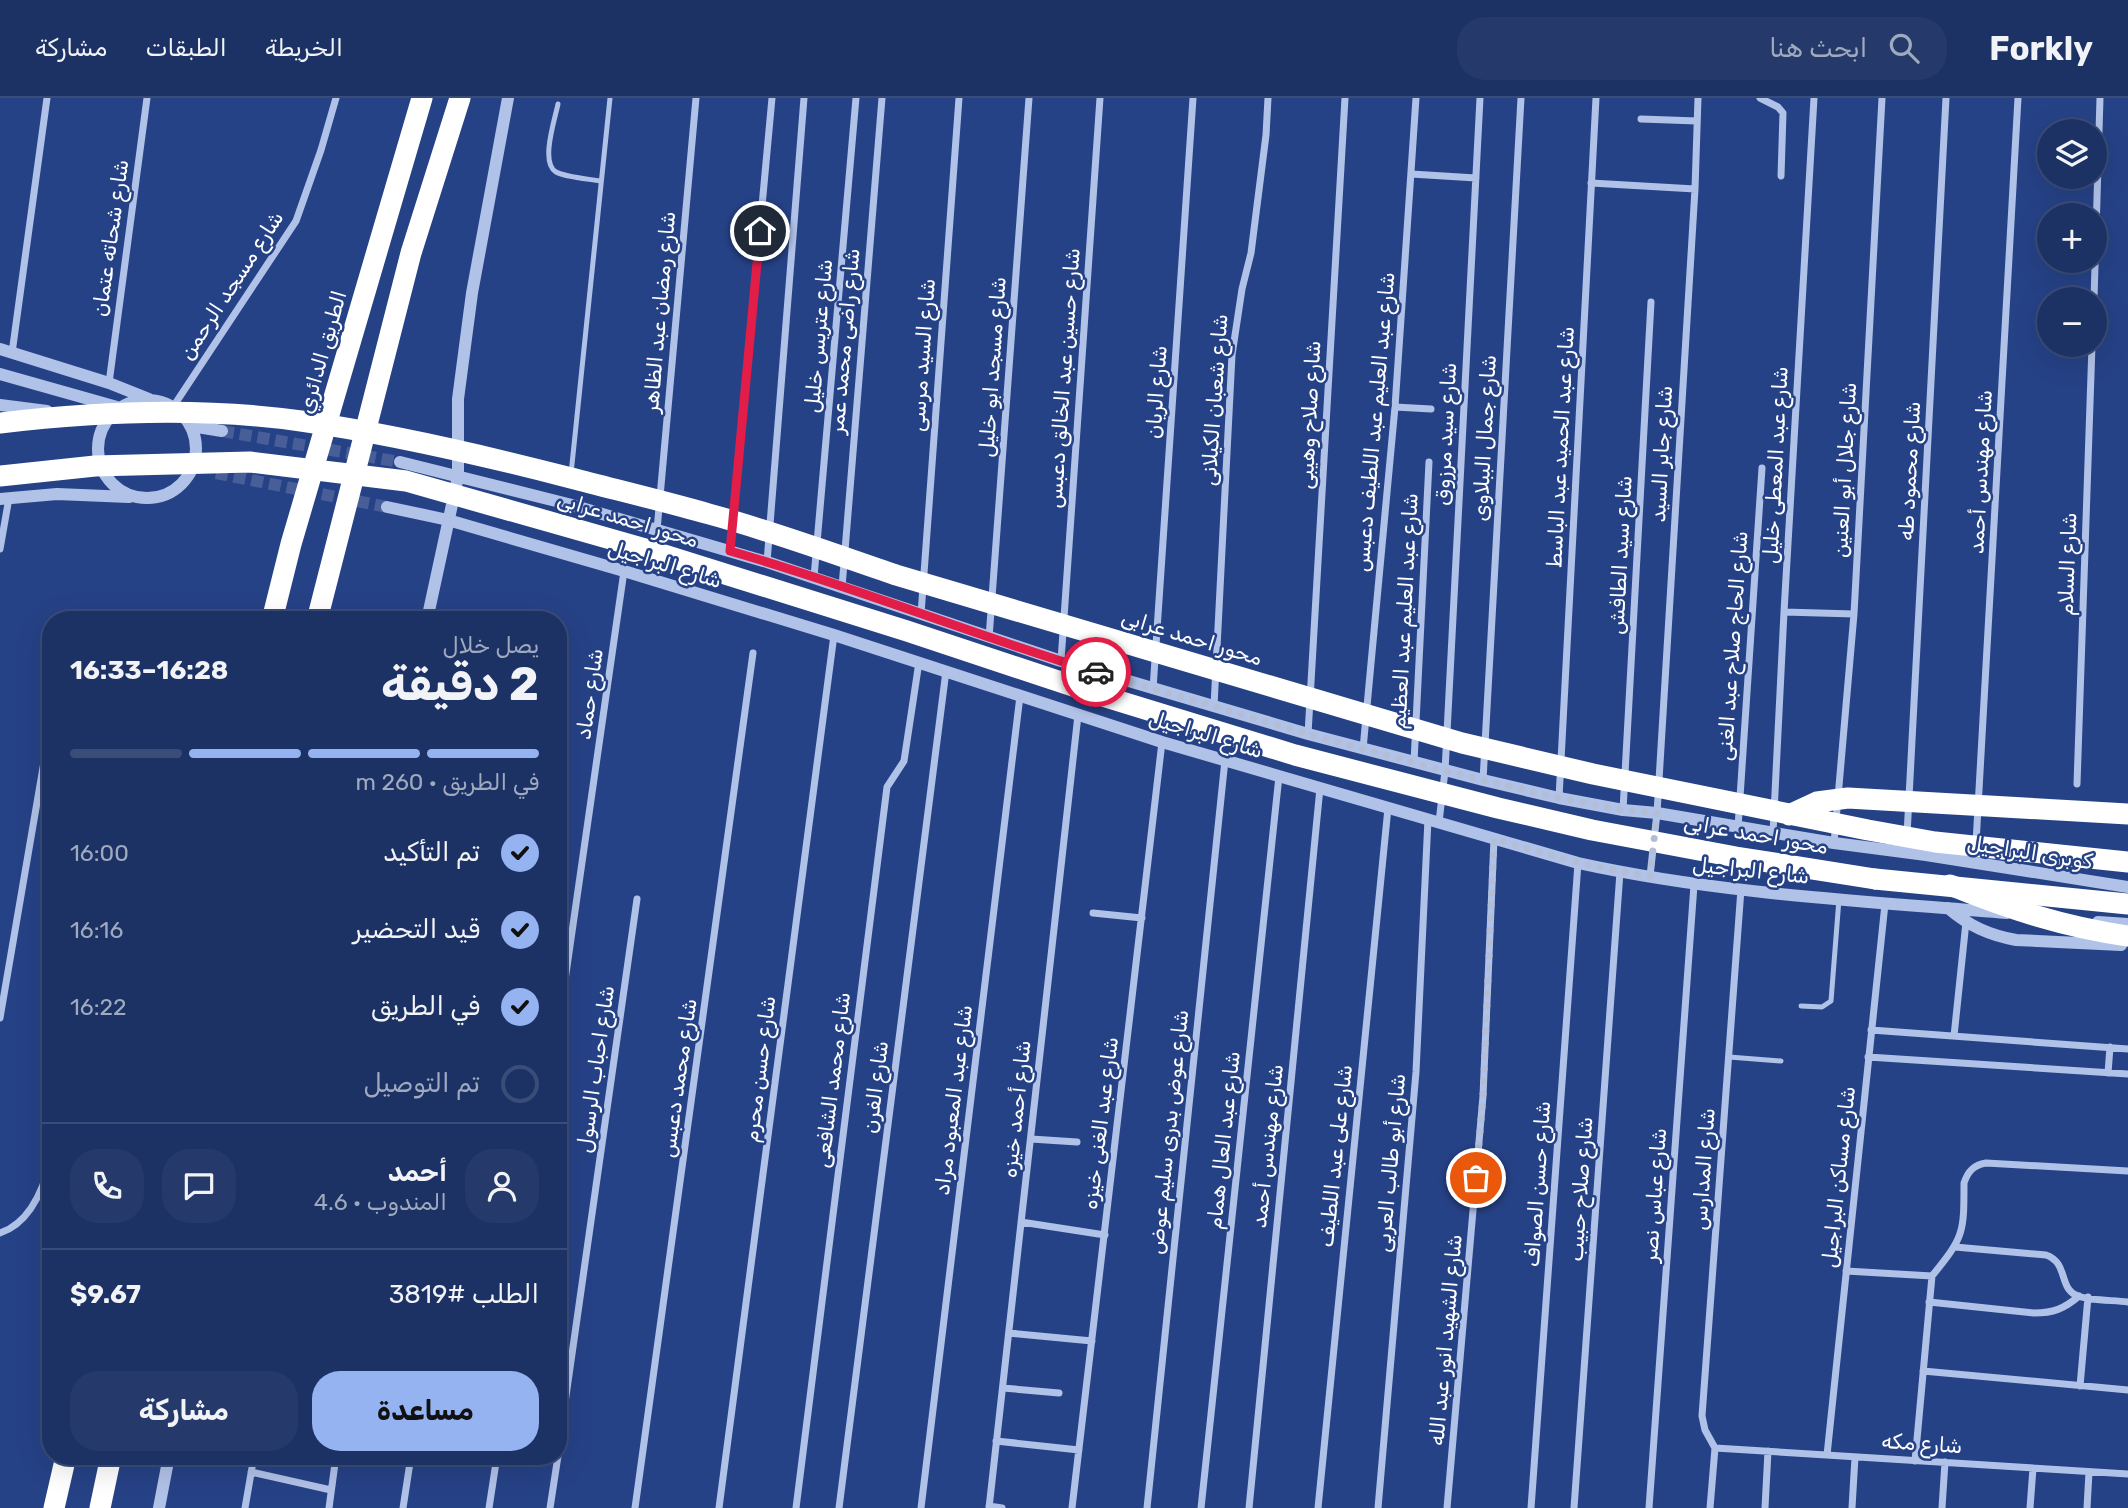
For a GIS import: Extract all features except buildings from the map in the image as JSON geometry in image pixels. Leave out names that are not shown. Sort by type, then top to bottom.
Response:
[{"type":"highway","name":"الطريق الدائري","points":[[274,611],[291,544],[422,98]]},
{"type":"highway","points":[[319,611],[411,253],[460,98]]},
{"type":"highway","name":"محور احمد عرابى","points":[[0,423],[99,413],[219,415],[300,421],[416,441],[526,466],[711,514],[896,575],[1462,743],[1605,777],[1935,842],[2128,862]]},
{"type":"highway","name":"محور احمد عرابى","points":[[0,476],[95,466],[250,461],[406,481],[642,548],[1295,755],[1498,808],[1618,835],[1875,879],[2128,904]]},
{"type":"highway","points":[[1789,815],[1817,802],[1848,798],[2128,814]]},
{"type":"highway","points":[[1950,885],[2049,921],[2128,936]]},
{"type":"highway","points":[[54,1508],[64,1465]]},
{"type":"highway","points":[[100,1508],[109,1465]]},
{"type":"street","points":[[0,549],[5,499],[57,494],[153,498],[179,487],[193,469],[197,447],[191,426],[173,407],[109,383],[6,351],[47,98]]},
{"type":"street","name":"شارع شحاته عتمان","points":[[109,383],[147,98]]},
{"type":"street","name":"شارع مسجد الرحمن","points":[[173,407],[296,221],[336,98]]},
{"type":"street","points":[[429,611],[458,477],[458,399],[472,293],[508,98]]},
{"type":"street","name":"شارع رمضان عبد الظاهر","points":[[657,530],[696,98]]},
{"type":"street","points":[[730,551],[772,98]]},
{"type":"street","points":[[767,562],[804,98]]},
{"type":"street","name":"شارع عتريس خليل","points":[[814,577],[856,98]]},
{"type":"street","name":"شارع راضى محمد عمر","points":[[842,587],[882,98]]},
{"type":"street","name":"شارع السيد مرسى","points":[[921,614],[959,98]]},
{"type":"street","name":"شارع مسجد ابو خليل","points":[[989,638],[1029,98]]},
{"type":"street","name":"شارع حسين عبد الخالق دعبس","points":[[1061,661],[1100,98]]},
{"type":"street","name":"شارع الريان","points":[[1153,689],[1193,98]]},
{"type":"street","name":"شارع شعبان الكيلانى","points":[[1214,706],[1232,355],[1241,289],[1251,253],[1268,98]]},
{"type":"street","name":"شارع صلاح وهيبى","points":[[1308,734],[1345,98]]},
{"type":"street","name":"شارع عبد العليم عبد اللطيف دعبس","points":[[1363,749],[1395,407],[1416,98]]},
{"type":"street","name":"شارع سيد مرزوق","points":[[1434,821],[1445,771],[1480,98]]},
{"type":"street","name":"شارع جمال الببلاوى","points":[[1483,780],[1521,98]]},
{"type":"street","name":"شارع عبد الحميد عبد الباسط","points":[[1559,798],[1596,98]]},
{"type":"street","name":"شارع جابر السيد","points":[[1650,876],[1657,813],[1695,189],[1698,98]]},
{"type":"street","points":[[1760,98],[1778,107],[1783,113],[1781,176]]},
{"type":"street","name":"شارع عبد المعطى خليل","points":[[1773,833],[1814,98]]},
{"type":"street","name":"شارع جلال أبو العنين","points":[[1834,844],[1854,614],[1882,98]]},
{"type":"street","name":"شارع محمود طه","points":[[1907,846],[1946,98]]},
{"type":"street","name":"شارع مهندس أحمد","points":[[1976,847],[2018,98]]},
{"type":"street","points":[[2094,287],[2100,98]]},
{"type":"street","points":[[1640,119],[1697,121]]},
{"type":"street","points":[[1411,174],[1476,178]]},
{"type":"street","points":[[1591,183],[1695,189]]},
{"type":"street","name":"شارع سيد الطافش","points":[[1623,810],[1651,302]]},
{"type":"street","name":"شارع السلام","points":[[2077,784],[2092,357]]},
{"type":"street","points":[[0,374],[120,408]]},
{"type":"street","points":[[133,497],[113,485],[100,466],[98,442],[107,420],[120,408],[141,400],[153,400]]},
{"type":"street","points":[[0,405],[107,420]]},
{"type":"street","points":[[1395,407],[1431,409]]},
{"type":"street","points":[[191,426],[222,431]]},
{"type":"street","name":"شارع عبد العليم عبد العظيم","points":[[1414,762],[1429,462]]},
{"type":"street","name":"شارع البراجيل","points":[[400,463],[568,504],[730,551],[1061,661],[1308,734],[1445,771],[1623,810],[1657,813],[1834,844],[1926,855]]},
{"type":"street","name":"شارع الحاج صلاح عبد الغنى","points":[[1738,827],[1762,467]]},
{"type":"street","points":[[193,469],[216,473]]},
{"type":"street","name":"شارع البراجيل","points":[[387,506],[448,520],[624,571],[834,635],[1162,742],[1578,863],[1694,885],[1948,908]]},
{"type":"street","name":"شارع حماد","points":[[567,967],[624,571]]},
{"type":"street","points":[[1784,612],[1854,614]]},
{"type":"street","name":"شارع حسن محرم","points":[[719,1508],[834,635]]},
{"type":"street","name":"شارع محمد دعبس","points":[[635,1508],[753,653]]},
{"type":"street","name":"شارع محمد الشافعى","points":[[796,1508],[887,787],[904,761],[919,663]]},
{"type":"street","name":"شارع الفرن","points":[[839,1508],[946,671]]},
{"type":"street","name":"شارع عبد المعبود مراد","points":[[921,1508],[1020,695]]},
{"type":"street","name":"شارع أحمد خيزه","points":[[989,1507],[1078,715]]},
{"type":"street","name":"شارع عبد الغنى خيزه","points":[[1072,1508],[1162,742]]},
{"type":"street","name":"شارع عوض بدرى سليم عوض","points":[[1147,1508],[1225,760]]},
{"type":"street","points":[[0,1018],[42,773]]},
{"type":"street","name":"شارع عبد العال همام","points":[[1201,1508],[1279,776]]},
{"type":"street","name":"شارع مهندس أحمد","points":[[1249,1508],[1320,788]]},
{"type":"street","name":"شارع على عبد اللطيف","points":[[1318,1508],[1388,808]]},
{"type":"street","name":"شارع أبو طالب العربى","points":[[1378,1508],[1416,1072],[1434,821]]},
{"type":"street","name":"شارع الشهيد انور عبد الله","points":[[1447,1508],[1483,1096],[1494,839]]},
{"type":"street","points":[[1858,846],[2128,852]]},
{"type":"street","name":"كوبرى البراجيل","points":[[1926,855],[2128,887]]},
{"type":"street","name":"شارع حسن الصواف","points":[[1531,1508],[1578,863]]},
{"type":"street","name":"شارع صلاح حبيب","points":[[1574,1508],[1620,872]]},
{"type":"street","name":"شارع عباس نصر","points":[[1649,1508],[1694,885]]},
{"type":"street","name":"شارع المدارس","points":[[1715,1448],[1705,1430],[1702,1416],[1741,889]]},
{"type":"street","name":"شارع احباب الرسول","points":[[567,1391],[637,900]]},
{"type":"street","name":"شارع مساكن البراجيل","points":[[1827,1455],[1885,904]]},
{"type":"street","points":[[1948,908],[1986,933],[2016,940],[2128,946]]},
{"type":"street","points":[[1948,908],[2128,924]]},
{"type":"street","points":[[1093,913],[1142,918]]},
{"type":"street","points":[[1954,1036],[1966,922]]},
{"type":"street","points":[[1871,1030],[2128,1049]]},
{"type":"street","points":[[2108,1073],[2110,1047]]},
{"type":"street","points":[[1868,1057],[2128,1074]]},
{"type":"street","points":[[1031,1139],[1077,1142]]},
{"type":"street","points":[[1915,1461],[1932,1276],[1955,1247],[1962,1232],[1964,1183],[1967,1175],[1978,1164],[1986,1163],[2128,1171]]},
{"type":"street","points":[[0,1233],[12,1229],[31,1208],[42,1188]]},
{"type":"street","points":[[1021,1222],[1105,1235]]},
{"type":"street","points":[[1955,1247],[2046,1255],[2060,1265],[2067,1286],[2079,1296],[2128,1302]]},
{"type":"street","points":[[1846,1271],[1932,1276]]},
{"type":"street","points":[[1930,1302],[2050,1313],[2066,1307],[2079,1296]]},
{"type":"street","points":[[2080,1386],[2088,1297]]},
{"type":"street","points":[[1009,1333],[1092,1341]]},
{"type":"street","points":[[1923,1371],[2128,1390]]},
{"type":"street","points":[[1003,1388],[1059,1393]]},
{"type":"street","points":[[996,1441],[1079,1450]]},
{"type":"street","points":[[1710,1508],[1715,1448]]},
{"type":"street","name":"شارع مكه","points":[[1715,1448],[2128,1474]]},
{"type":"street","points":[[1765,1508],[1768,1451]]},
{"type":"street","points":[[1852,1508],[1855,1457]]},
{"type":"street","points":[[1942,1508],[1944,1462]]},
{"type":"street","points":[[159,1508],[167,1465]]},
{"type":"street","points":[[245,1508],[252,1465]]},
{"type":"street","points":[[329,1508],[335,1465]]},
{"type":"street","points":[[403,1508],[410,1465]]},
{"type":"street","points":[[489,1508],[496,1465]]},
{"type":"street","name":"شارع احباب الرسول","points":[[550,1508],[556,1465]]},
{"type":"street","points":[[2031,1508],[2033,1468]]},
{"type":"street","points":[[251,1472],[331,1490]]},
{"type":"street","points":[[2087,1508],[2089,1472]]},
{"type":"street","points":[[989,1507],[1002,1508]]},
{"type":"lane","points":[[568,504],[610,98]]},
{"type":"lane","points":[[558,104],[548,156],[551,167],[557,173],[600,181]]},
{"type":"lane","points":[[1801,1006],[1822,1007],[1831,1001],[1839,899]]},
{"type":"lane","points":[[1729,1057],[1781,1061]]},
{"type":"tunnel","points":[[222,431],[400,462]]},
{"type":"tunnel","points":[[216,473],[387,507]]},
{"type":"way so far","points":[[1096,672],[1445,771],[1559,798],[1623,810],[1657,813],[1650,876],[1578,863],[1494,839],[1483,1096],[1476,1178]]},
{"type":"route","points":[[760,231],[730,551],[1096,672]]}]
